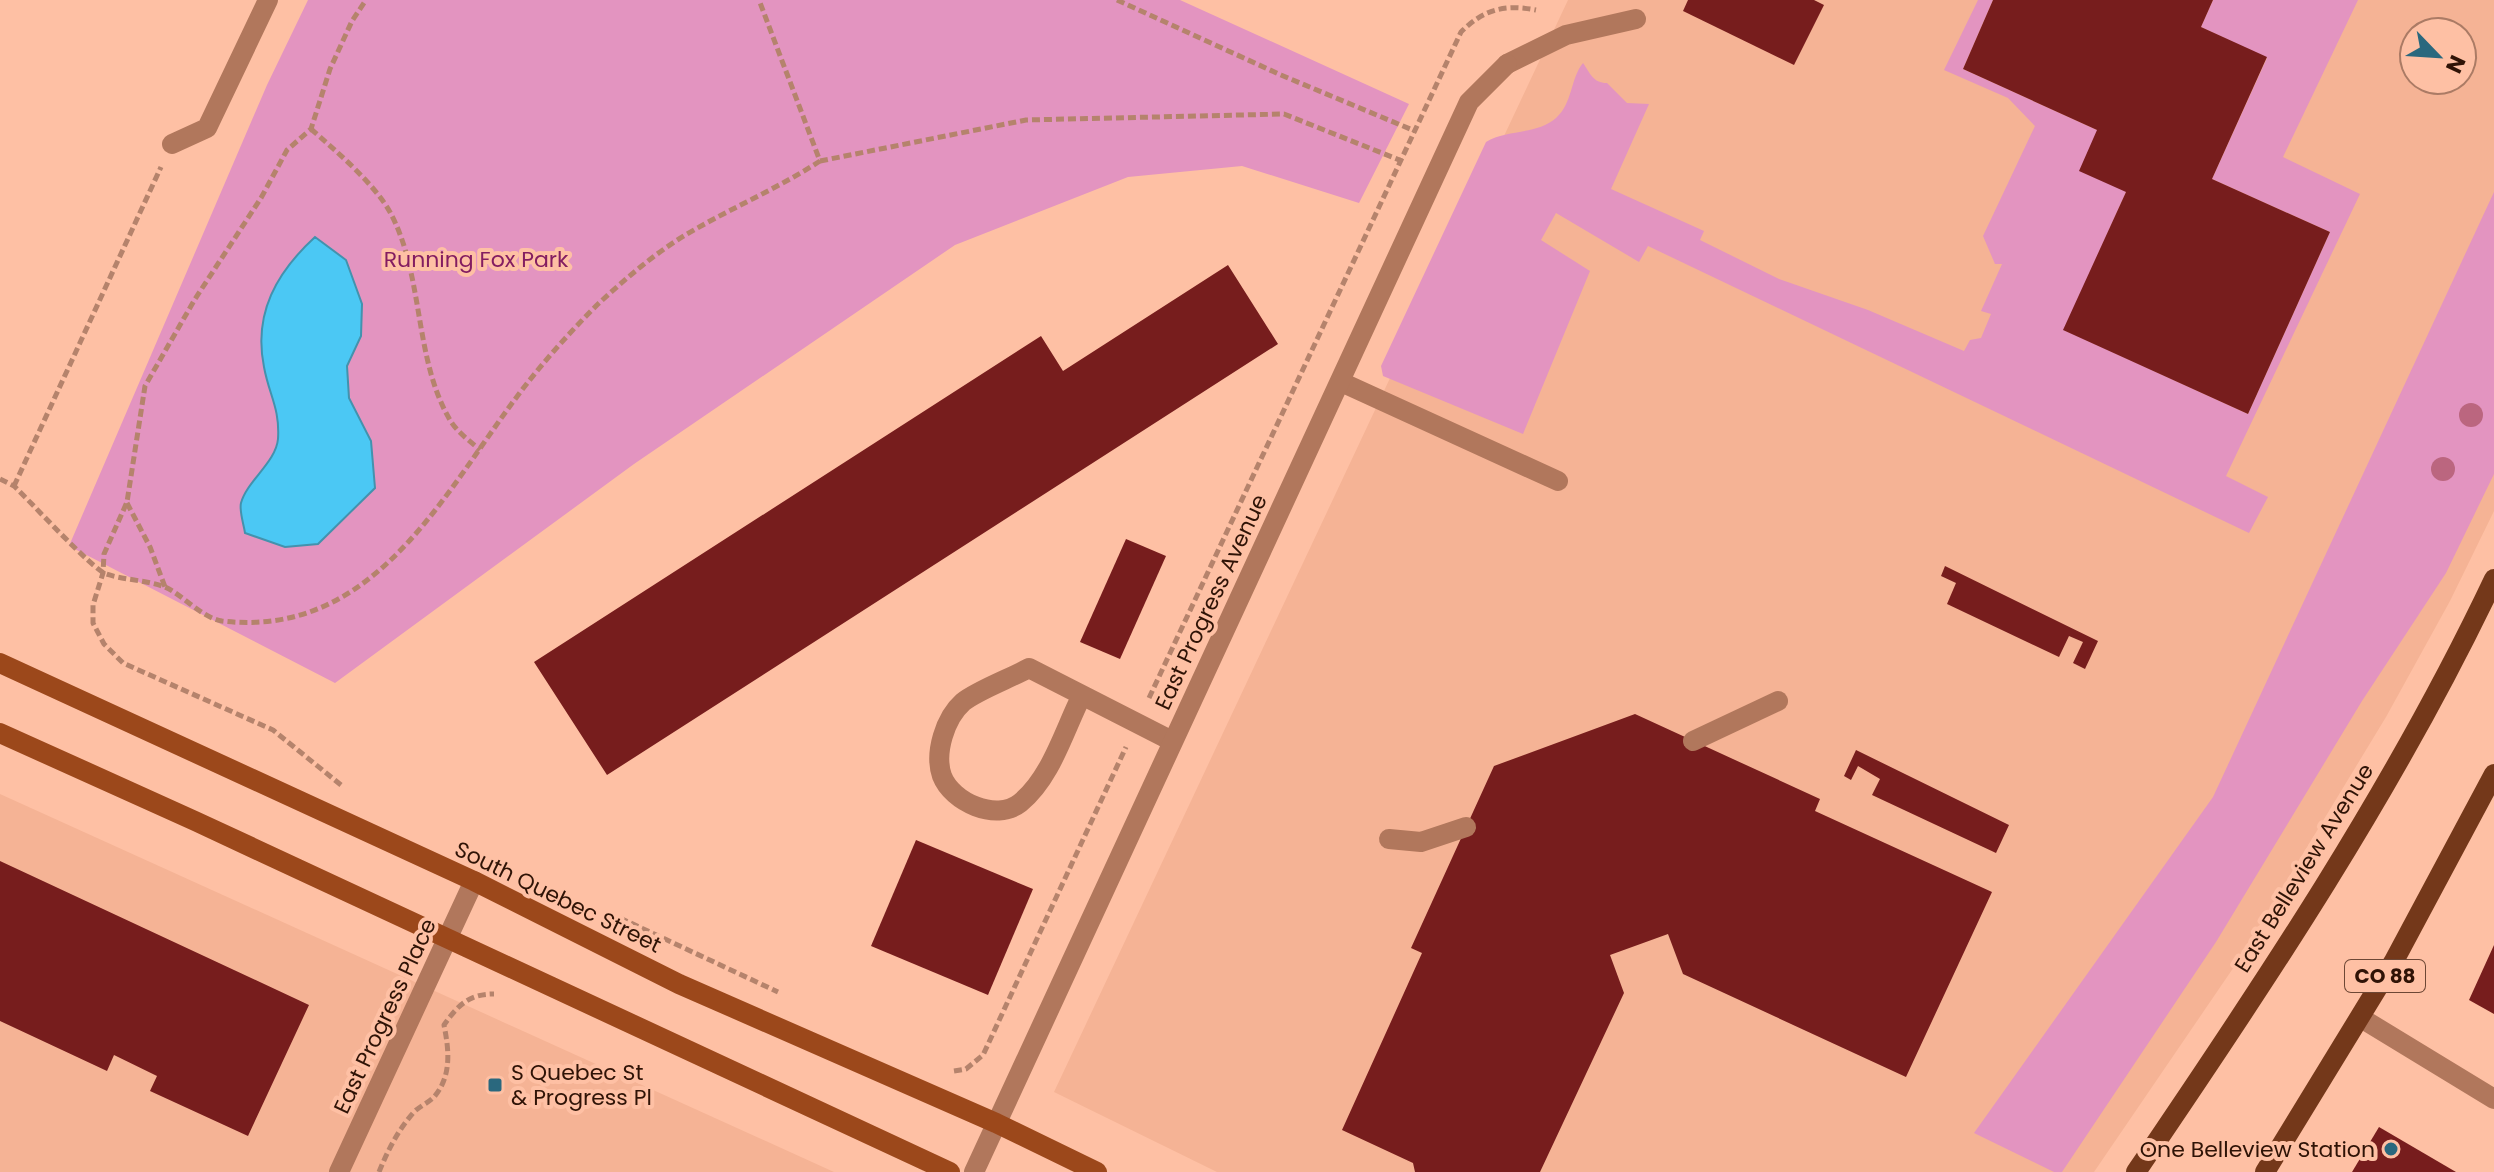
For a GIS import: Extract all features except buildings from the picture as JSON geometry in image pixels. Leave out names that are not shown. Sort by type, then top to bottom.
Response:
[{"type":"main road","name":"East Belleview Avenue","points":[[2136,1172],[2353,841],[2406,748],[2494,579]]},
{"type":"main road","name":"South Quebec Street","points":[[0,663],[474,881],[679,984],[996,1123],[1097,1172]]},
{"type":"main road","points":[[0,733],[950,1172]]},
{"type":"main road","name":"CO 88","points":[[2265,1172],[2361,1018],[2427,903],[2494,774]]},
{"type":"street","points":[[172,144],[207,128],[268,0]]},
{"type":"street","name":"East Progress Avenue","points":[[974,1172],[1469,102],[1507,64],[1566,35],[1636,19]]},
{"type":"street","points":[[1341,382],[1558,481]]},
{"type":"street","points":[[1081,697],[1041,781],[1018,805],[997,811],[975,807],[956,794],[942,776],[939,755],[946,726],[963,702],[1029,668],[1172,741]]},
{"type":"street","points":[[1693,741],[1778,701]]},
{"type":"street","points":[[1389,839],[1421,842],[1466,827]]},
{"type":"street","name":"East Progress Place","points":[[339,1172],[474,881]]},
{"type":"street","points":[[2361,1018],[2494,1099]]},
{"type":"path","points":[[352,793],[273,730],[123,663],[104,644],[93,623],[93,605],[103,573],[104,554],[127,502],[145,386],[195,299],[261,198],[287,150],[311,129],[330,69],[352,21],[366,0]]},
{"type":"path","points":[[759,0],[820,161]]},
{"type":"path","points":[[1117,0],[1281,75],[1415,131]]},
{"type":"path","points":[[941,1068],[954,1071],[966,1069],[983,1055],[1461,32],[1476,17],[1512,6],[1536,10]]},
{"type":"path","points":[[0,479],[14,486],[103,573],[165,587],[218,621],[268,622],[319,609],[369,581],[410,541],[553,352],[610,295],[685,235],[787,182],[820,161],[1026,120],[1284,114],[1435,175]]},
{"type":"path","points":[[311,129],[347,160],[391,212],[413,273],[422,332],[440,400],[451,423],[480,450]]},
{"type":"path","points":[[14,486],[172,144]]},
{"type":"path","points":[[127,502],[150,547],[165,587]]},
{"type":"path","points":[[611,914],[783,994]]},
{"type":"path","points":[[379,1172],[392,1141],[415,1110],[433,1097],[446,1076],[449,1050],[444,1025],[457,1006],[476,994],[499,994]]},
{"type":"shaded area","points":[[1568,0],[2494,0],[2494,511],[2450,601],[2386,717],[2238,961],[2094,1172],[1217,1172],[1054,1092]]},
{"type":"shaded area","points":[[0,794],[834,1172],[0,1172]]},
{"type":"green space","name":"Running Fox Park","points":[[308,0],[1180,0],[1409,104],[1359,203],[1242,166],[1128,177],[955,245],[634,464],[335,683],[69,546],[267,85]]},
{"type":"green space","points":[[1978,0],[1993,0],[1963,69],[2097,130],[2126,192],[2064,330],[2248,414],[2330,232],[2212,179],[2267,58],[2201,27],[2213,0],[2358,0],[2283,157],[2360,194],[2226,476],[2268,497],[2249,533],[1648,246],[1639,262],[1556,213],[1541,240],[1590,271],[1523,434],[1383,376],[1381,366],[1486,142],[1540,127],[1556,118],[1566,105],[1583,63],[1595,79],[1607,83],[1627,103],[1649,104],[1611,189],[1704,231],[1700,240],[1779,279],[1868,310],[1964,351],[1970,340],[1981,338],[1991,314],[1981,311],[2002,264],[1995,264],[1983,236],[2035,126],[2008,98],[1944,70]]},
{"type":"green space","points":[[2494,192],[2494,474],[2446,573],[2362,701],[2216,942],[2062,1172],[2054,1172],[1974,1133],[2213,797]]},
{"type":"water","points":[[315,237],[346,260],[362,304],[361,336],[347,366],[349,398],[371,441],[375,488],[318,544],[285,547],[245,533],[241,506],[244,495],[272,456],[278,439],[274,402],[261,347],[265,311],[289,264]]},
{"type":"place","name":"S Quebec St & Progress Pl","points":[[495,1085]]},
{"type":"place","name":"One Belleview Station","points":[[2391,1149]]}]
